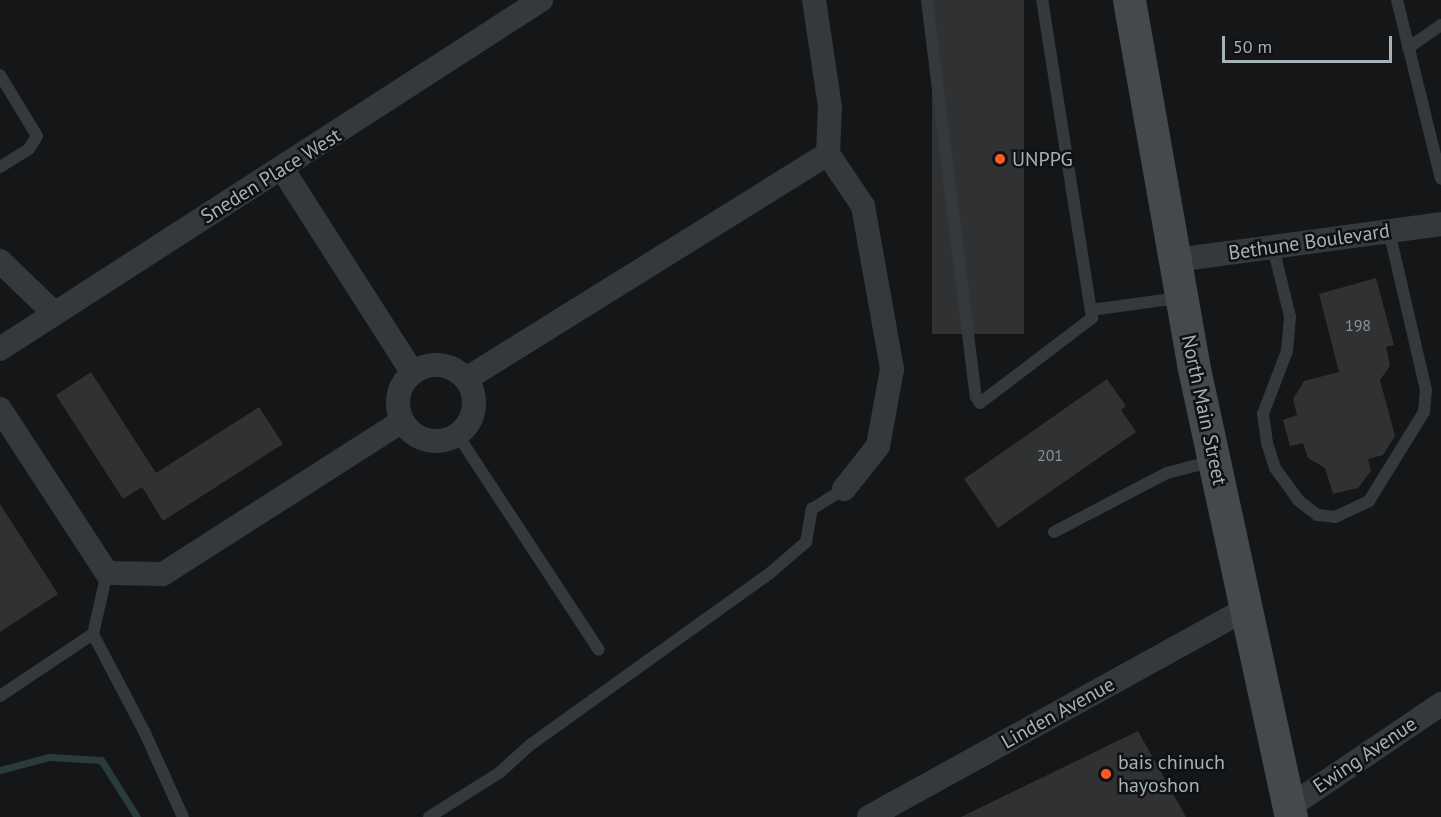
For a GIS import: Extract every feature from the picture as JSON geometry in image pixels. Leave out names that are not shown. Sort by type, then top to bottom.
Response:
[{"type":"main road","name":"North Main Street","points":[[1130,0],[1182,298],[1214,460],[1290,812]]},
{"type":"street","name":"Sneden Place West","points":[[0,349],[53,312],[282,170],[541,0]]},
{"type":"street","points":[[814,0],[830,107],[828,154],[863,206],[892,369],[878,446],[844,489]]},
{"type":"street","points":[[466,379],[828,154]]},
{"type":"street","points":[[282,170],[413,373]]},
{"type":"street","name":"Bethune Boulevard","points":[[1176,260],[1441,224]]},
{"type":"street","points":[[0,261],[53,312]]},
{"type":"street","points":[[438,364],[451,367],[466,379],[475,397],[475,409],[471,420],[457,434],[443,441],[431,441],[410,431],[402,421],[399,395],[413,373],[438,364]]},
{"type":"street","points":[[0,409],[107,573],[163,574],[402,421]]},
{"type":"street","name":"Linden Avenue","points":[[869,817],[1246,609]]},
{"type":"street","name":"Ewing Avenue","points":[[1290,812],[1441,704]]},
{"type":"lane","points":[[927,0],[976,397],[980,403],[1092,318],[1042,0]]},
{"type":"lane","points":[[1397,0],[1441,179]]},
{"type":"lane","points":[[1408,48],[1441,25]]},
{"type":"lane","points":[[0,75],[37,136],[29,149],[0,167]]},
{"type":"lane","points":[[1273,247],[1290,317],[1287,351],[1263,414],[1267,443],[1275,468],[1299,500],[1317,515],[1335,517],[1369,501],[1424,412],[1426,390],[1389,231]]},
{"type":"lane","points":[[1091,310],[1182,298]]},
{"type":"lane","points":[[457,434],[599,650]]},
{"type":"lane","points":[[1054,532],[1167,473],[1214,460]]},
{"type":"lane","points":[[429,817],[499,773],[530,745],[770,573],[806,542],[812,509],[844,489]]},
{"type":"lane","points":[[107,573],[93,634],[144,730],[183,817]]},
{"type":"lane","points":[[0,696],[93,634]]},
{"type":"building","name":"UNPPG","points":[[932,0],[1024,0],[1024,334],[932,334]]},
{"type":"building","points":[[1376,278],[1394,345],[1386,347],[1390,366],[1380,380],[1395,436],[1383,455],[1368,459],[1371,471],[1358,488],[1333,494],[1325,468],[1308,458],[1303,443],[1290,446],[1283,420],[1297,415],[1293,399],[1304,381],[1339,372],[1319,294]]},
{"type":"building","points":[[91,372],[156,473],[259,407],[283,444],[163,521],[142,487],[123,499],[56,395]]},
{"type":"building","points":[[1107,379],[1126,406],[1121,410],[1136,432],[998,528],[964,479]]},
{"type":"building","points":[[0,504],[58,594],[0,632]]},
{"type":"building","name":"bais chinuch hayoshon","points":[[1138,731],[1186,817],[961,817]]},
{"type":"waterway","points":[[0,770],[49,757],[101,760],[137,817]]},
{"type":"place","name":"UNPPG","points":[[1000,159]]},
{"type":"place","name":"bais chinuch hayoshon","points":[[1106,774]]}]
